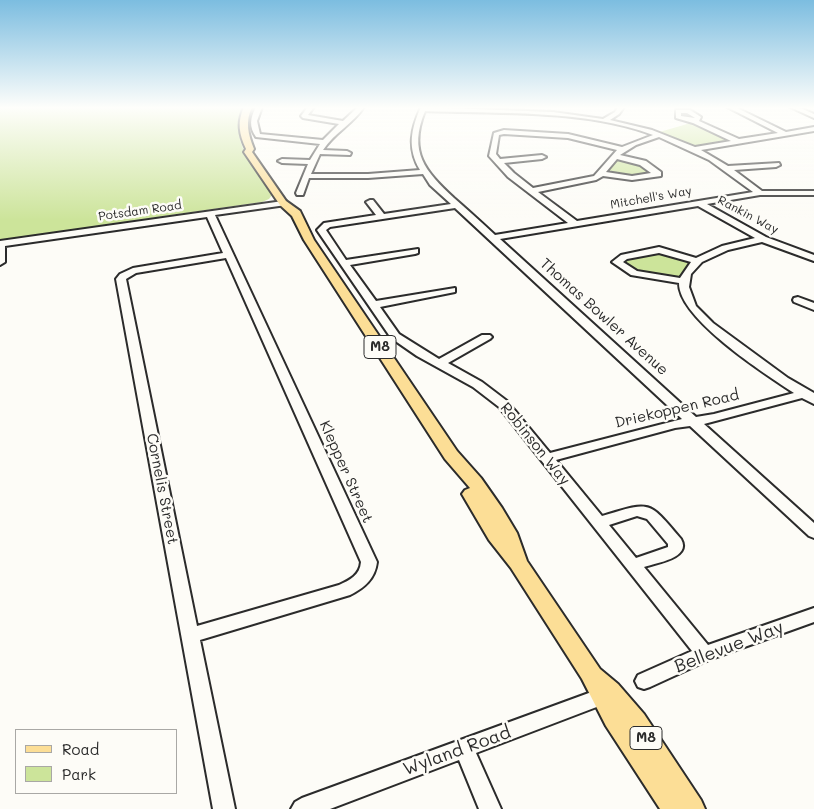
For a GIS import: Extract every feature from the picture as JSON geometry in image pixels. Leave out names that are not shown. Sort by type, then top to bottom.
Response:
[{"type":"main road","name":"M8","points":[[248,145],[250,149],[248,152],[283,203],[282,205],[291,221],[309,240],[451,455],[458,473],[495,535],[518,562],[607,694],[628,712],[692,809]]},
{"type":"main road","name":"M8","points":[[607,694],[614,719],[675,809]]},
{"type":"street","points":[[300,193],[312,162],[323,145]]},
{"type":"street","name":"Thomas Bowler Avenue","points":[[415,145],[416,154],[424,172],[456,205],[814,532]]},
{"type":"street","points":[[494,145],[492,152],[511,175],[575,224]]},
{"type":"street","points":[[603,145],[624,150]]},
{"type":"street","points":[[531,191],[589,180],[601,174],[615,156],[633,145]]},
{"type":"street","points":[[685,145],[728,168],[760,192]]},
{"type":"street","points":[[693,148],[714,145]]},
{"type":"street","points":[[318,152],[347,153]]},
{"type":"street","points":[[601,174],[632,178],[658,174],[643,163],[615,156]]},
{"type":"street","points":[[498,161],[542,157]]},
{"type":"street","points":[[282,161],[312,162]]},
{"type":"street","points":[[728,168],[776,165]]},
{"type":"street","points":[[306,176],[355,176],[424,172]]},
{"type":"street","name":"Mitchell's Way","points":[[493,238],[760,192],[814,193]]},
{"type":"street","points":[[370,202],[382,217],[456,205]]},
{"type":"street","name":"Potsdam Road","points":[[1,244],[283,203]]},
{"type":"street","name":"Rankin Way","points":[[699,203],[763,238],[814,258]]},
{"type":"street","name":"Klepper Street","points":[[191,635],[344,590],[358,583],[369,568],[369,562],[210,214]]},
{"type":"street","name":"Robinson Way","points":[[382,217],[322,228],[321,232],[395,336],[441,362],[496,397],[705,654]]},
{"type":"street","points":[[763,238],[715,252],[698,261],[688,270],[684,282],[687,300],[704,321],[790,386],[811,395]]},
{"type":"street","points":[[0,262],[1,244]]},
{"type":"street","points":[[684,282],[634,273],[617,262],[624,257],[659,250],[698,261]]},
{"type":"street","points":[[343,263],[415,251]]},
{"type":"street","name":"Cornelis Street","points":[[224,809],[121,279],[133,271],[229,255]]},
{"type":"street","points":[[373,305],[451,290]]},
{"type":"street","points":[[798,300],[814,307]]},
{"type":"street","points":[[441,362],[486,337]]},
{"type":"street","name":"Driekoppen Road","points":[[547,458],[674,424],[714,418],[811,395]]},
{"type":"street","points":[[599,523],[636,511],[644,511],[652,515],[676,543],[675,549],[672,552],[634,565]]},
{"type":"street","name":"Bellevue Way","points":[[644,681],[705,654],[814,615]]},
{"type":"street","name":"Wyland Road","points":[[302,809],[607,694]]},
{"type":"street","points":[[464,749],[490,809]]},
{"type":"green space","points":[[0,145],[242,145],[245,153],[272,195],[269,199],[262,202],[0,240]]},
{"type":"green space","points":[[617,159],[636,161],[654,173],[634,177],[608,173],[607,171]]},
{"type":"green space","points":[[659,252],[688,261],[689,264],[681,276],[677,278],[638,273],[622,262],[622,259]]}]
